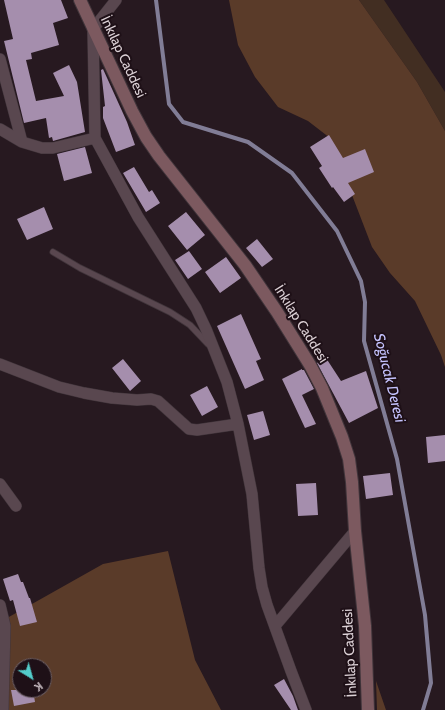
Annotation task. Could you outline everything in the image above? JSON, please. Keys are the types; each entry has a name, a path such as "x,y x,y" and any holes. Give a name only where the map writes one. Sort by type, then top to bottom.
{"street":[{"name":"İnkılap Caddesi","path":"80,0 132,111 146,137 159,156 245,265 277,312 310,365 322,388 342,437 349,459 352,482 355,531 365,626 368,710"},
{"path":"116,0 93,29 95,138 138,217 196,308 227,382 238,424 252,494 259,568 267,605 306,710"},
{"path":"0,59 22,142"},
{"path":"0,129 22,142 42,148 53,148 95,138"},
{"path":"0,364 59,386 84,393 112,398 151,399 158,401 189,429 197,430 238,424"},
{"path":"0,484 16,506"},
{"path":"275,626 355,531"},
{"path":"0,605 4,626 3,710"}],"lane":[{"path":"53,252 80,268 180,318 200,334 215,351"}],"shaded area":[{"path":"229,0 359,0 417,82 445,131 445,367 441,355 415,301 390,273 372,247 330,138 308,121 278,107 255,77 238,45"},
{"path":"359,0 384,0 445,92 445,131 417,82"},
{"path":"168,551 195,660 221,710 0,710 0,622 103,564"},
{"path":"376,681 386,710 377,710"}],"building":[{"path":"4,0 61,0 68,18 53,23 59,45 31,53 32,59 26,60 36,101 64,96 53,73 69,65 77,82 85,132 53,141 52,137 49,138 46,118 24,123 4,41 13,39"},
{"path":"103,69 127,122 135,145 116,152 103,118 103,107 105,106 101,70"},
{"path":"329,135 343,158 365,149 374,172 348,183 355,194 344,202 333,187 332,188 319,168 322,166 310,147"},
{"path":"85,147 92,173 64,181 57,154"},
{"path":"134,167 149,192 152,190 160,203 146,212 123,173"},
{"path":"44,207 53,229 27,240 17,219"},
{"path":"186,212 205,235 187,250 168,226"},
{"path":"257,239 273,259 262,267 246,248"},
{"path":"189,251 202,269 188,279 175,260"},
{"path":"226,257 241,278 220,293 205,272"},
{"path":"241,314 261,359 256,361 264,380 245,389 217,326"},
{"path":"326,358 341,381 366,371 378,408 349,423 317,363"},
{"path":"123,359 141,381 130,391 112,368"},
{"path":"302,369 304,370 314,389 302,395 316,424 305,428 282,379"},
{"path":"207,386 218,407 202,416 190,395"},
{"path":"263,411 270,435 254,440 247,415"},
{"path":"445,435 445,461 428,463 426,437"},
{"path":"390,473 393,495 366,499 363,476"},
{"path":"316,483 318,515 298,516 296,484"},
{"path":"18,574 30,598 37,622 20,626 13,600 10,601 3,579"},
{"path":"284,679 293,696 298,710 291,710 274,685"},
{"path":"12,698 34,698 35,702 14,706"}],"waterway":[{"name":"Soğucak Deresi","path":"156,0 169,104 183,122 248,142 292,173 337,231 361,281 365,302 364,341 397,459 425,615 431,683 423,710"}]}
